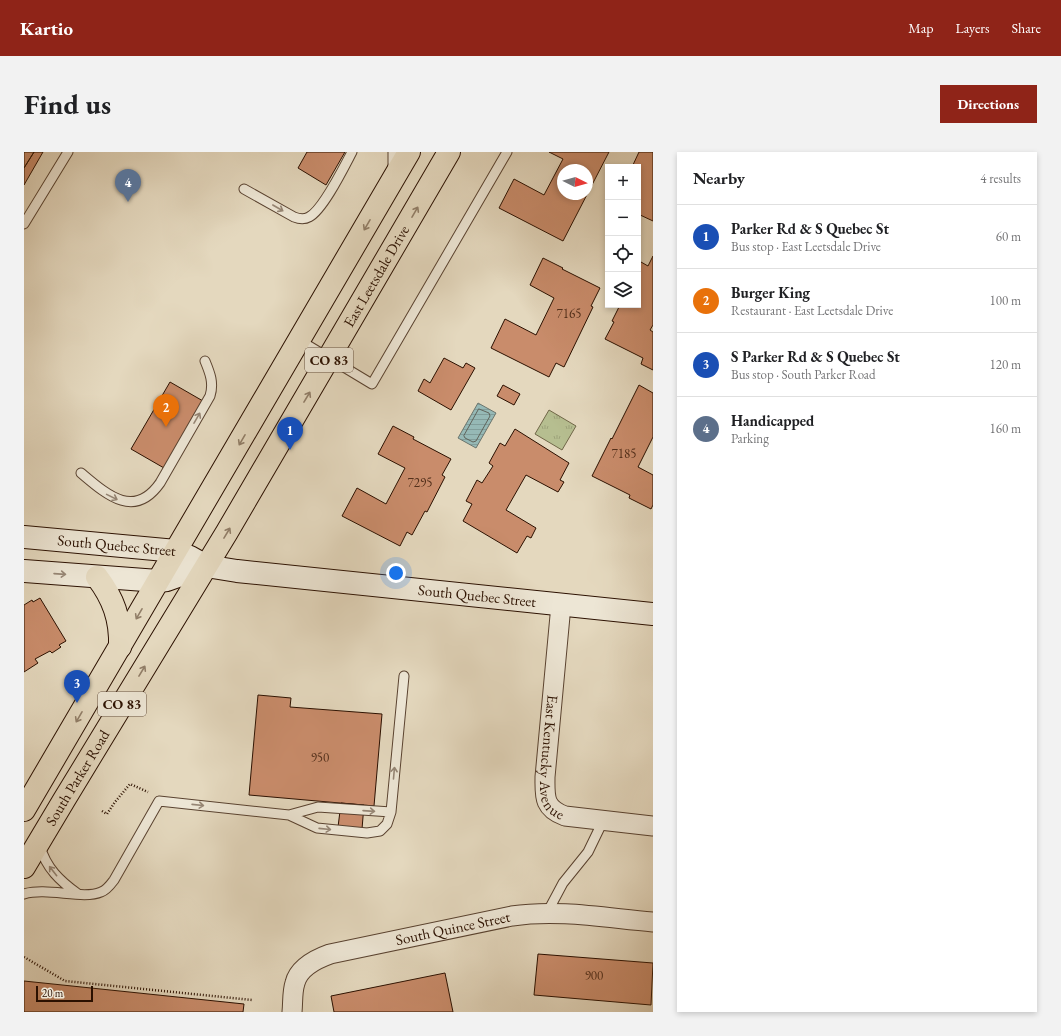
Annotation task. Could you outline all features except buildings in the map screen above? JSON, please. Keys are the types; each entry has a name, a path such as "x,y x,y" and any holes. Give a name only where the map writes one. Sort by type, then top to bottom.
{"main road":[{"name":"CO 83","path":"176,551 409,152"},
{"name":"East Leetsdale Drive","path":"206,566 330,358 449,152"},
{"name":"South Quebec Street","path":"24,537 176,551 206,566 245,572 653,614"},
{"name":"South Parker Road","path":"24,810 176,551"},
{"name":"South Quebec Street","path":"24,571 158,581 174,578 206,566"},
{"name":"South Parker Road","path":"24,867 206,566"},
{"path":"97,576 106,589 116,611 120,628 120,647"}],"street":[{"name":"East Kentucky Avenue","path":"561,605 545,777 546,798 549,806 556,812 577,818 653,826"},
{"name":"South Quince Street","path":"292,1012 295,983 306,967 320,958 330,954 512,916 548,913 653,922"}],"lane":[{"path":"24,224 68,152"},
{"path":"244,189 294,217 300,219 307,218 323,203 352,152"},
{"path":"386,191 392,173 393,152"},
{"path":"299,340 372,384 507,152"},
{"path":"81,473 107,494 117,500 139,500 153,492 210,396 212,380 205,361"},
{"path":"24,894 43,892 93,894 101,892 109,887 159,801 289,815 317,828 367,833 380,831 387,824 391,812 404,676"},
{"path":"289,815 318,807 391,812"},
{"path":"548,913 564,883 588,852 603,821"},
{"path":"39,841 42,853 48,864 62,882 78,894"}],"path":[{"path":"102,811 107,814 130,784 151,793"},
{"path":"24,957 65,981 252,1000"}],"green space":[{"path":"549,410 576,426 562,450 535,434"}],"water":[{"path":"478,403 496,413 476,448 458,438"}],"place":[{"name":"Handicapped","path":"128,202"},
{"name":"Burger King","path":"166,427"},
{"name":"Parker Rd & S Quebec St","path":"290,450"},
{"name":"S Parker Rd & S Quebec St","path":"77,703"}]}
